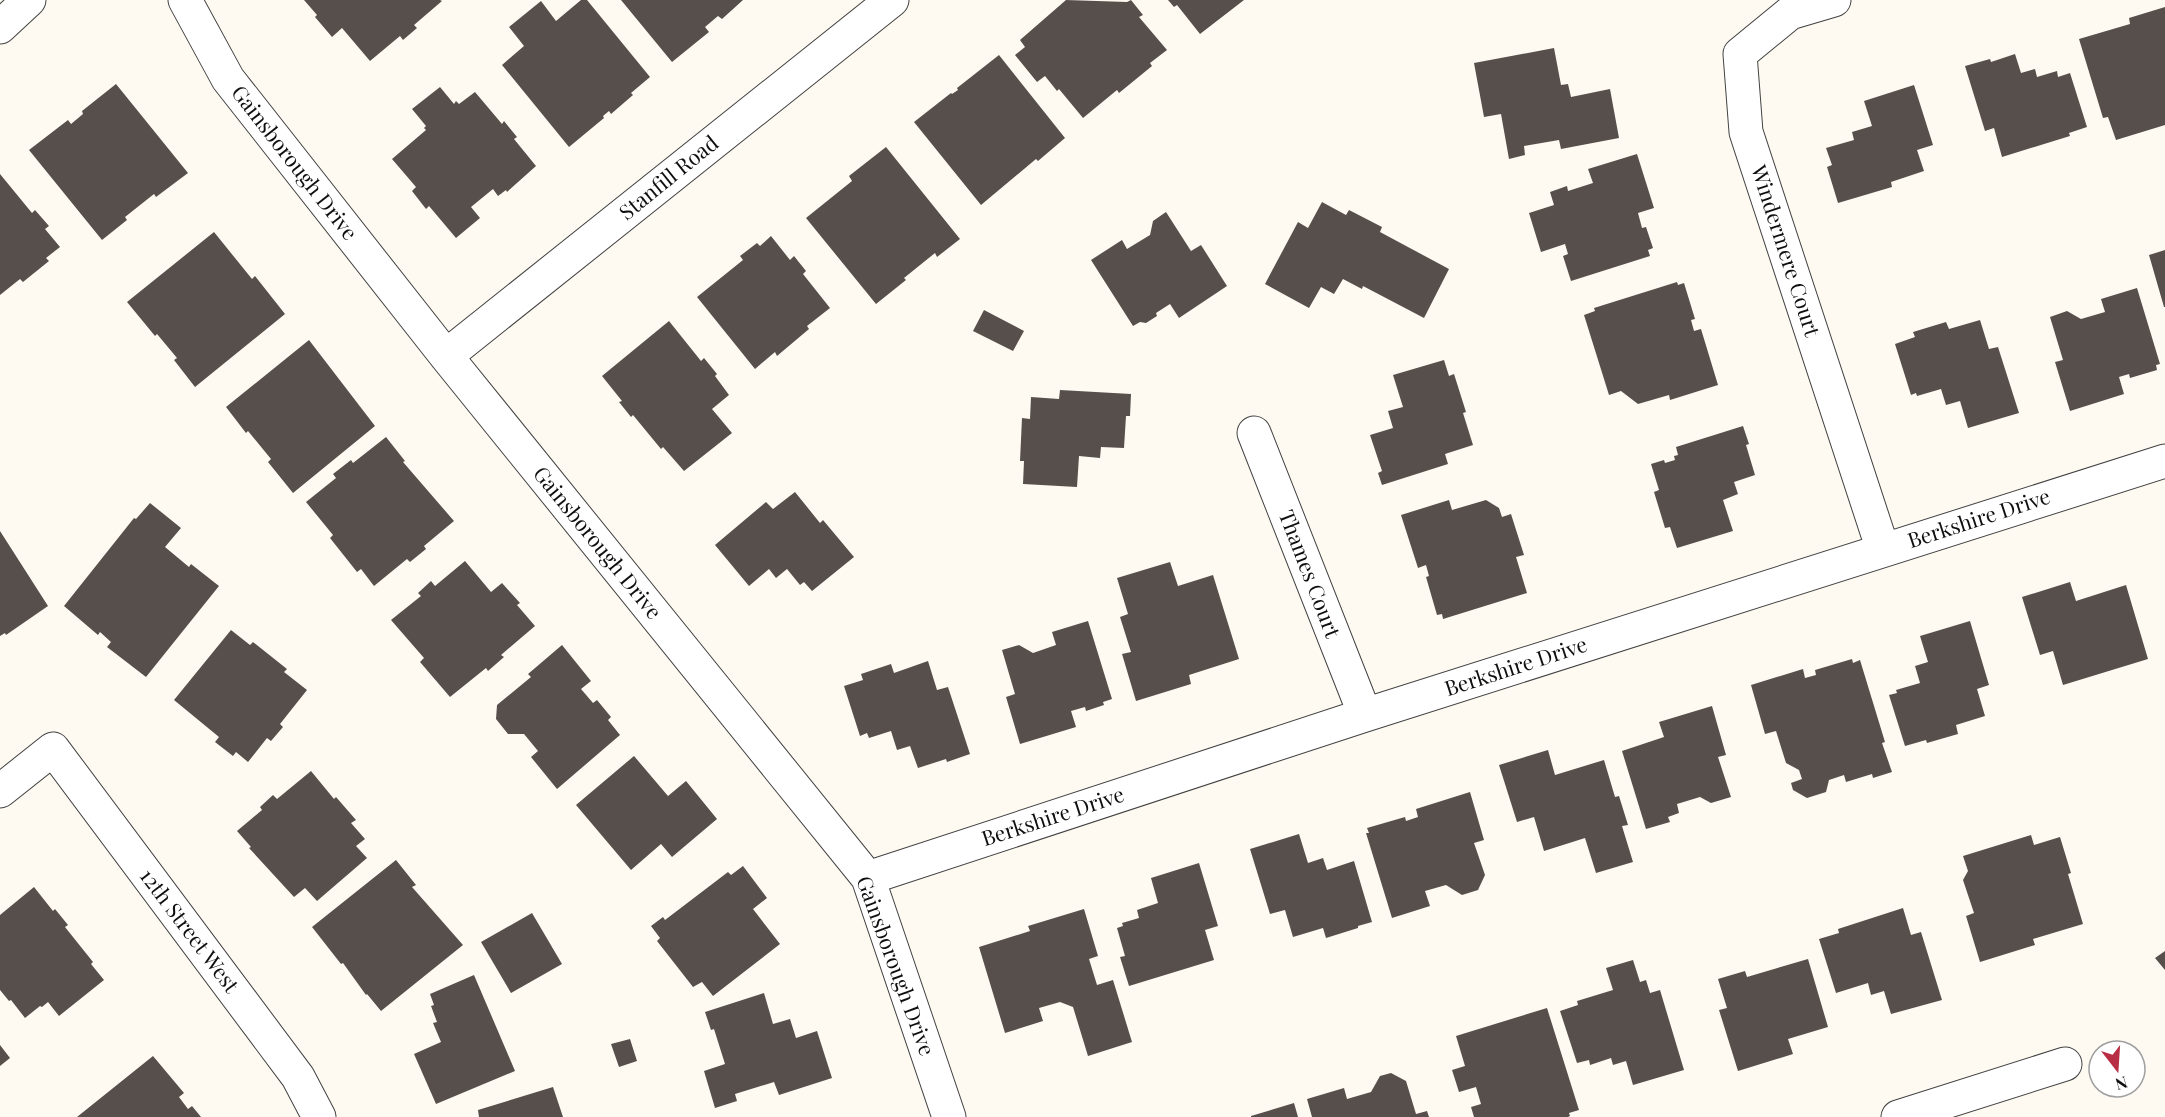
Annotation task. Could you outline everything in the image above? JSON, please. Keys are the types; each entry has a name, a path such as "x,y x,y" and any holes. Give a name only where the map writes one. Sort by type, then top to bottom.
{"street":[{"path":"0,27 29,0"},
{"name":"Gainsborough Drive","path":"185,0 228,79 446,356 868,878 950,1117"},
{"name":"Windermere Court","path":"1834,0 1790,13 1740,54 1746,132 1883,550"},
{"name":"Stanfill Road","path":"446,356 875,5"},
{"name":"Thames Court","path":"1254,434 1365,715"},
{"name":"Berkshire Drive","path":"868,878 1365,715 2165,461"},
{"name":"12th Street West","path":"0,791 53,749 298,1077 319,1117"},
{"path":"1898,1117 2065,1064"}],"building":[{"path":"304,0 442,1 414,25 417,28 403,40 400,36 370,61 342,28 332,37"},
{"path":"581,0 587,0 650,77 631,93 633,95 611,114 609,111 603,116 604,118 569,147 502,65 524,46 509,27 541,1 556,21"},
{"path":"621,0 743,0 722,19 718,16 705,27 709,32 672,62"},
{"path":"1066,0 1127,2 1131,0 1143,15 1139,17 1167,50 1150,63 1152,66 1119,93 1117,90 1083,118 1045,76 1037,82 1015,55 1025,47 1020,40"},
{"path":"1168,0 1244,0 1200,34 1177,5 1174,7"},
{"path":"2165,7 2165,125 2116,140 2108,117 2103,118 2079,39 2130,24 2129,18"},
{"path":"1554,48 1561,85 1568,84 1571,97 1610,89 1619,138 1561,149 1559,140 1524,146 1525,155 1509,159 1501,114 1484,117 1474,63"},
{"path":"2015,54 2021,73 2035,69 2037,77 2057,71 2058,77 2070,73 2087,127 2069,133 2070,136 2002,157 1994,128 1985,131 1965,66 1990,59 1991,62"},
{"path":"999,55 1065,138 981,205 914,122 958,90 957,88"},
{"path":"116,84 188,173 156,197 154,194 125,217 127,220 102,240 29,150 68,120 71,124 83,114 82,111"},
{"path":"1914,85 1933,145 1917,150 1924,171 1891,182 1892,187 1838,203 1827,167 1832,165 1826,148 1854,140 1852,132 1872,126 1864,101"},
{"path":"440,87 454,104 456,101 459,104 475,92 502,124 504,121 517,137 514,139 536,166 507,192 506,190 498,196 493,189 471,207 480,218 456,238 429,206 426,209 412,191 416,187 392,159 426,130 424,128 426,126 412,109"},
{"path":"886,147 960,239 937,257 935,253 876,304 806,218 852,181 849,176"},
{"path":"1637,154 1654,208 1638,213 1642,228 1646,227 1653,248 1648,250 1650,256 1571,281 1563,256 1568,254 1565,244 1541,252 1529,213 1554,205 1550,192 1567,186 1568,191 1593,183 1588,169"},
{"path":"0,174 32,213 35,210 49,226 45,229 60,247 46,258 49,261 23,282 20,279 0,295"},
{"path":"1322,202 1346,215 1349,210 1382,227 1380,232 1449,269 1424,318 1363,286 1362,289 1343,279 1334,294 1321,287 1309,308 1265,284 1298,222 1308,228"},
{"path":"1166,212 1191,251 1201,245 1227,286 1179,318 1170,304 1146,323 1140,322 1133,326 1091,260 1122,240 1127,249 1150,235 1153,221"},
{"path":"214,232 252,279 255,276 285,314 195,387 174,360 177,358 127,302"},
{"path":"771,236 790,260 794,256 806,271 803,274 830,308 807,326 809,329 777,356 775,352 755,369 697,297 743,260 740,256 757,243 760,246"},
{"path":"2165,250 2165,307 2164,307 2149,255"},
{"path":"1677,282 1678,285 1684,283 1695,319 1691,320 1694,331 1701,329 1718,385 1670,400 1669,395 1638,404 1621,391 1609,395 1584,315 1595,311 1594,308"},
{"path":"2137,288 2160,364 2156,365 2157,370 2130,378 2129,374 2119,377 2124,394 2070,411 2055,362 2063,360 2050,317 2067,311 2081,319 2105,312 2101,299"},
{"path":"984,310 1024,331 1013,351 973,331"},
{"path":"1980,320 1989,349 1998,347 2019,413 1968,428 1960,401 1946,405 1941,389 1917,396 1916,393 1911,395 1895,344 1915,337 1913,332 1946,322 1949,329"},
{"path":"669,321 701,361 704,358 717,374 715,376 729,395 712,409 732,433 684,471 663,447 661,449 633,415 631,417 619,402 622,401 602,376"},
{"path":"309,340 375,426 293,493 268,462 271,459 248,431 246,433 226,407"},
{"path":"1444,360 1449,376 1454,374 1473,445 1445,454 1448,464 1382,485 1378,473 1382,471 1370,435 1393,428 1388,411 1403,407 1393,375"},
{"path":"1060,390 1131,394 1130,416 1126,416 1124,448 1101,447 1100,458 1079,456 1077,487 1023,484 1024,461 1020,461 1022,418 1030,419 1031,397 1059,399"},
{"path":"1743,426 1755,475 1734,482 1738,494 1723,500 1733,531 1677,548 1670,527 1665,528 1654,492 1659,490 1651,464 1664,460 1665,463 1675,460 1674,456 1678,455 1676,447"},
{"path":"386,437 405,461 403,462 454,521 424,546 426,549 410,562 407,559 374,586 361,569 357,572 330,538 333,535 306,502 336,478 333,474 351,460 353,463"},
{"path":"795,492 820,523 823,520 854,557 812,591 804,582 800,585 787,569 776,578 769,569 749,586 715,545 766,502 773,509"},
{"path":"1449,500 1452,510 1486,500 1499,508 1502,517 1511,514 1524,555 1516,557 1527,593 1443,619 1442,614 1437,615 1426,577 1429,576 1426,565 1418,568 1401,515"},
{"path":"150,503 181,528 165,547 189,567 191,564 219,586 146,677 107,647 111,642 100,632 98,635 64,606 134,518 136,519"},
{"path":"0,531 48,606 6,635 5,633 0,636"},
{"path":"465,561 491,592 502,583 520,603 517,605 535,626 501,655 504,657 488,671 486,668 450,697 420,662 424,658 391,620 421,596 418,593 431,581 435,586"},
{"path":"1170,562 1178,586 1213,575 1239,659 1189,675 1191,684 1136,701 1122,654 1131,652 1120,617 1128,614 1117,578"},
{"path":"2070,582 2076,601 2126,585 2148,659 2063,685 2053,651 2040,655 2022,597"},
{"path":"1088,621 1112,699 1103,702 1104,705 1086,711 1085,707 1071,711 1076,727 1020,744 1006,697 1015,694 1002,650 1019,645 1033,653 1056,645 1052,632"},
{"path":"1970,621 1989,685 1977,689 1985,716 1956,725 1958,734 1927,743 1926,740 1905,746 1889,695 1897,693 1896,690 1920,683 1915,666 1928,662 1920,636"},
{"path":"231,630 250,645 253,642 287,669 284,672 307,690 280,724 283,727 271,741 267,738 248,762 236,752 233,756 215,742 219,737 174,700"},
{"path":"562,645 591,681 581,689 593,703 597,700 611,717 608,720 620,735 557,789 531,757 538,751 524,734 508,734 496,719 497,705 531,677 528,674"},
{"path":"1852,659 1853,663 1860,660 1892,772 1873,778 1872,774 1846,782 1844,775 1829,780 1826,792 1807,798 1793,790 1791,783 1802,779 1799,770 1786,763 1776,731 1765,734 1751,685 1803,669 1805,678 1816,675 1815,670"},
{"path":"928,661 937,690 948,687 970,754 918,768 910,746 897,750 891,731 869,738 867,733 860,736 844,686 863,680 861,674 891,664 894,673"},
{"path":"1712,706 1726,755 1718,757 1731,797 1711,803 1700,797 1677,804 1679,813 1668,817 1670,822 1646,829 1622,751 1664,737 1659,722"},
{"path":"1548,750 1555,775 1604,760 1615,797 1619,796 1628,825 1622,826 1633,862 1596,873 1585,838 1544,851 1534,817 1517,822 1499,765"},
{"path":"634,756 668,796 686,781 717,819 672,857 661,844 631,870 576,805"},
{"path":"311,771 334,799 336,797 356,820 351,823 365,839 356,846 367,858 317,901 305,888 294,897 249,848 251,847 237,831 262,810 260,807 273,795 277,799"},
{"path":"1470,792 1484,840 1474,843 1485,875 1478,890 1462,895 1446,885 1425,891 1430,906 1392,918 1366,833 1369,833 1367,828 1405,817 1406,821 1418,817 1416,809"},
{"path":"1299,834 1308,863 1323,858 1327,870 1354,861 1372,922 1326,938 1323,928 1293,937 1285,910 1270,914 1250,849"},
{"path":"2031,835 2034,845 2060,837 2083,924 2033,939 2035,945 1980,962 1966,916 1974,913 1963,880 1968,871 1963,856"},
{"path":"396,860 416,885 412,887 463,945 381,1011 312,927"},
{"path":"1199,863 1218,926 1205,930 1214,960 1129,986 1120,957 1125,956 1117,928 1123,926 1122,923 1139,918 1137,910 1158,903 1151,878"},
{"path":"743,866 767,898 753,909 780,944 713,996 702,982 693,987 657,941 660,938 651,926 663,917 665,920 728,872 731,875"},
{"path":"34,887 53,911 55,909 68,925 65,927 93,962 91,964 104,980 59,1016 48,1002 25,1018 0,990 0,915"},
{"path":"1903,908 1911,935 1921,932 1942,1000 1891,1014 1884,991 1871,995 1868,983 1836,993 1819,939 1839,933 1838,929"},
{"path":"1084,909 1098,956 1089,959 1097,985 1113,980 1132,1042 1088,1056 1073,1007 1060,1002 1039,1008 1043,1021 1005,1033 979,947 1030,931 1028,926"},
{"path":"532,913 562,964 511,993 481,942"},
{"path":"2165,951 2165,970 2155,958"},
{"path":"1808,959 1828,1027 1788,1039 1793,1054 1738,1071 1719,1010 1727,1008 1718,979 1745,971 1747,977"},
{"path":"1633,960 1640,982 1646,980 1650,993 1660,990 1684,1070 1633,1085 1626,1061 1613,1065 1611,1058 1590,1065 1589,1060 1577,1063 1560,1011 1578,1005 1577,1001 1613,990 1606,968"},
{"path":"474,975 515,1071 436,1104 414,1054 441,1042 433,1023 437,1022 431,1006 434,1005 430,994"},
{"path":"764,993 773,1024 790,1019 796,1038 817,1031 832,1078 779,1095 774,1082 735,1094 737,1101 715,1108 704,1071 725,1064 714,1029 711,1030 705,1012"},
{"path":"1547,1008 1579,1110 1569,1113 1568,1117 1474,1117 1471,1107 1481,1104 1476,1087 1459,1092 1452,1070 1465,1066 1456,1036"},
{"path":"630,1039 637,1061 619,1067 611,1044"},
{"path":"0,1045 10,1058 0,1066"},
{"path":"153,1056 184,1093 179,1097 188,1109 192,1106 201,1117 77,1117"},
{"path":"1391,1073 1406,1081 1416,1114 1427,1111 1429,1117 1312,1117 1307,1099 1344,1088 1347,1099 1371,1092 1380,1076"},
{"path":"553,1087 563,1117 479,1117 478,1110"},
{"path":"1294,1103 1298,1117 1251,1117 1251,1116"}]}
